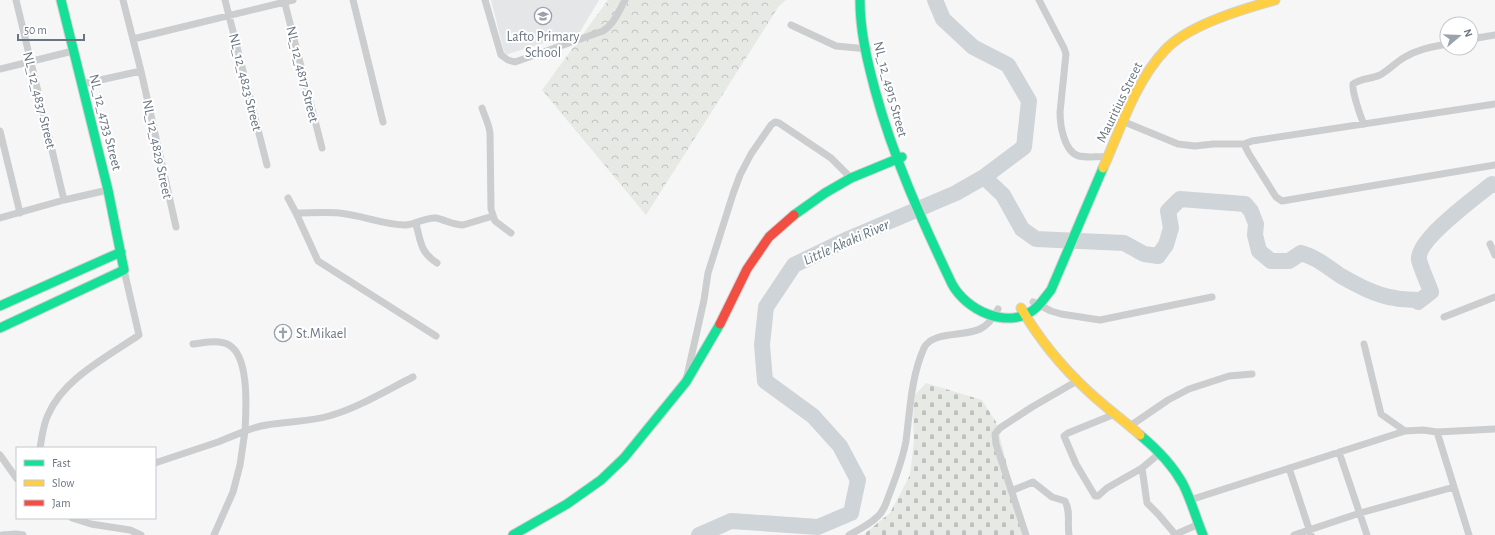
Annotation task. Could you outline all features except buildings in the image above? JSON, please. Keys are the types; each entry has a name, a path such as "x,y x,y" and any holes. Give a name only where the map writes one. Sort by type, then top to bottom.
{"main road":[{"name":"NL_12_4733 Street","path":"61,0 108,190 124,270"},
{"name":"NL_12_4915 Street","path":"860,0 860,25 886,114 909,182 929,228 964,291 996,312"},
{"name":"NL_12_4915 Street","path":"866,0 868,50"},
{"name":"Mauritius Street","path":"1036,303 1062,258 1139,77 1162,43 1190,24 1256,0"},
{"name":"Mauritius Street","path":"1121,121 1143,80 1160,56 1172,44 1192,30 1217,19 1275,0"},
{"path":"513,535 567,504 601,480 624,458 686,382 714,336 747,269 769,237 792,217 825,193 851,178 900,158"},
{"path":"0,306 121,252"},
{"path":"0,328 124,270"},
{"path":"996,312 1012,310 1023,311 1036,303"},
{"path":"1023,311 1077,381 1160,453 1178,476 1190,500 1203,535"}],"street":[{"name":"NL_12_4837 Street","path":"16,0 64,200"},
{"name":"NL_12_4829 Street","path":"123,0 141,71 176,227"},
{"name":"NL_12_4823 Street","path":"225,0 266,165"},
{"path":"133,39 293,0"},
{"path":"353,0 383,122"},
{"path":"485,0 501,55 514,62 603,31 609,27 625,0"},
{"path":"1039,0 1066,54 1060,112 1060,121 1064,138 1071,151 1079,156 1106,156"},
{"name":"NL_12_4817 Street","path":"285,1 322,148"},
{"path":"791,25 836,46 868,50"},
{"path":"1479,38 1495,35"},
{"path":"1364,124 1352,89 1353,84 1360,80 1378,76 1405,57 1419,50 1439,46"},
{"path":"0,69 73,50"},
{"path":"82,84 141,71"},
{"path":"1121,121 1186,146 1244,144 1248,142 1425,116 1495,104"},
{"path":"482,108 489,125 490,133 491,209 495,221 511,233"},
{"path":"686,382 704,300 708,273 733,194 740,175 751,154 771,125 774,122 779,123 830,158 851,178"},
{"path":"0,131 20,213"},
{"path":"1244,144 1276,197 1282,201 1495,165"},
{"path":"0,218 64,200 108,190"},
{"path":"288,198 318,261 436,336"},
{"path":"296,213 340,213 392,224 416,224 430,218 435,218 458,225 463,225 493,216"},
{"path":"416,224 425,253 437,264"},
{"path":"1490,244 1495,255"},
{"path":"40,447 47,416 62,392 73,380 139,336 124,270"},
{"path":"1036,303 1061,314 1100,320 1212,297"},
{"path":"1444,316 1495,297"},
{"path":"848,535 877,518 885,506 906,442 910,401 916,370 924,347 928,342 938,337 981,329 996,312"},
{"path":"192,344 221,343 230,345 236,352 241,362 247,397 245,431 240,465 233,492 214,535"},
{"path":"1364,344 1381,414 1405,431"},
{"path":"1130,426 1168,400 1189,389 1229,376 1252,374"},
{"path":"156,463 218,442 256,426 328,416 347,409 413,378"},
{"path":"1026,535 996,444 995,434 1000,428 1032,407 1077,381"},
{"path":"1115,414 1066,434 1065,438 1076,464 1086,479 1091,491 1096,496 1142,468 1160,453"},
{"path":"1190,500 1405,431 1423,430 1437,432 1495,429"},
{"path":"1437,432 1469,535"},
{"path":"1339,452 1367,535"},
{"path":"0,455 16,478"},
{"path":"1142,468 1146,503 1158,514 1175,535 1198,524"},
{"path":"1289,468 1311,532"},
{"path":"1012,491 1033,482 1052,497 1065,501 1069,510 1067,522 1069,535"},
{"path":"1294,535 1311,532 1360,514 1454,487"},
{"path":"75,519 91,524 130,530 141,535"},
{"path":"527,535 532,524"},
{"path":"2,535 23,535"}],"shaded area":[{"name":"Lafto Primary School","path":"491,0 599,0 580,32 505,55"}],"green space":[{"path":"608,0 786,0 779,6 646,215 542,90"},
{"path":"926,383 982,400 996,422 1025,535 863,535 890,513 910,475 914,440 913,417 915,395"}],"waterway":[{"name":"Little Akaki River","path":"699,535 731,521 818,527 851,513 858,480 840,446 813,416 765,381 762,345 766,307 794,265 848,239 956,193 984,177 1024,147 1029,101 1008,65 973,47 943,19 935,0"},
{"path":"984,177 1003,195 1022,229 1036,239 1124,243 1144,254 1158,256 1166,245 1171,228 1168,211 1180,199 1245,204 1251,211 1256,224 1255,235 1259,251 1271,261 1289,261 1301,253 1317,260 1341,276 1367,290 1388,297 1417,300 1418,302 1431,292 1419,260 1421,252 1427,242 1448,219 1461,208 1492,184 1495,185"}],"traffic: fast":[{"path":"0,328 124,270 108,190 61,0"},
{"path":"860,0 864,45 869,68 882,115 899,164 919,213 952,284 958,293 977,309 988,314 1010,318 1022,316 1032,311 1040,304 1051,290 1103,168"},
{"path":"794,215 825,193 851,178 902,157"},
{"path":"0,306 121,252"},
{"path":"513,535 567,504 601,480 624,458 686,382 720,324"},
{"path":"1140,435 1164,457 1179,477 1189,496 1203,535"}],"traffic: slow":[{"path":"1103,168 1137,91 1145,76 1165,50 1175,41 1201,26 1232,13 1275,0"},
{"path":"1021,308 1043,342 1078,382 1140,435"}],"traffic: jam":[{"path":"720,324 747,269 769,237 794,215"}],"place":[{"name":"Lafto Primary School","path":"543,16"},
{"name":"St.Mikael","path":"283,333"}]}
